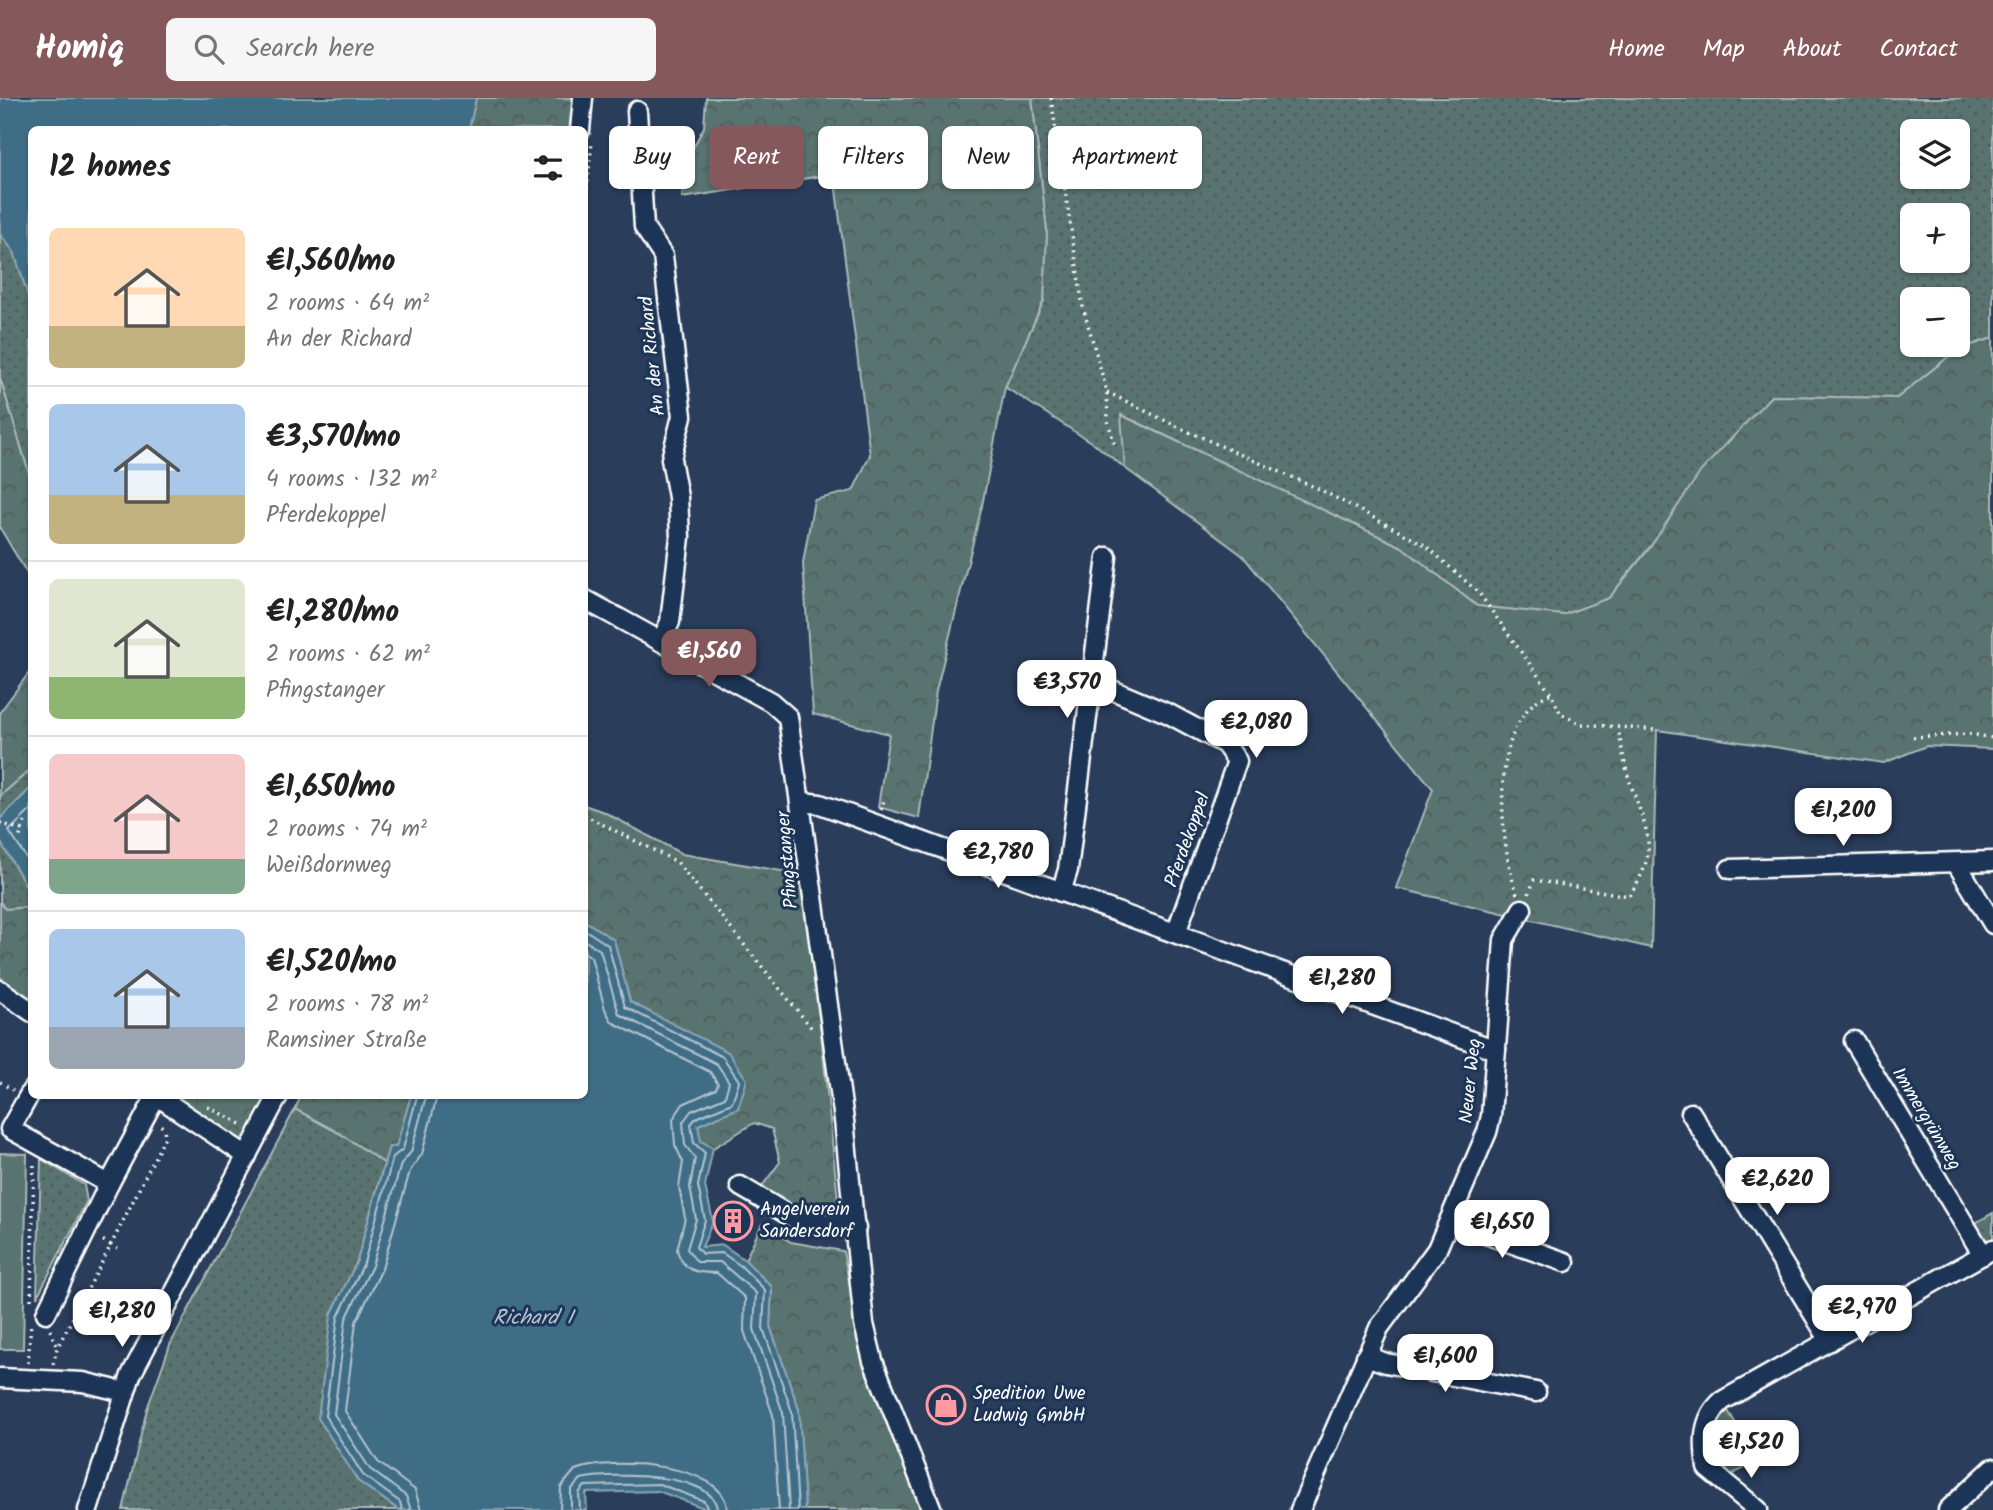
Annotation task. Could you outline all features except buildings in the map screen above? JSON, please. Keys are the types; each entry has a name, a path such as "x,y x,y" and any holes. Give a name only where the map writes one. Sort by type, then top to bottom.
{"street":[{"path":"583,98 585,126"},
{"name":"An der Richard","path":"637,111 644,227 663,256 682,416 671,459 678,497 680,537 670,622 661,641"},
{"path":"1061,892 1068,870 1107,557"},
{"path":"588,601 783,710 791,726 802,802"},
{"name":"Pferdekoppel","path":"1091,681 1169,714 1225,744 1237,761 1176,933"},
{"name":"Pfingstanger","path":"932,1510 868,1343 802,802 820,804 1496,1050"},
{"path":"1730,869 1993,862"},
{"path":"1957,864 1993,924"},
{"name":"Neuer Weg","path":"1306,1508 1366,1356 1387,1313 1437,1249 1451,1222 1490,1124 1504,940 1522,909"},
{"path":"0,990 28,1009"},
{"name":"Immergrünweg","path":"1854,1041 1988,1252"},
{"path":"28,1097 10,1129 109,1184"},
{"path":"46,1313 85,1231 154,1099"},
{"path":"161,1099 247,1156"},
{"path":"89,1510 124,1392 140,1356 276,1099"},
{"path":"1690,1113 1830,1341"},
{"path":"740,1186 797,1220 856,1228"},
{"path":"1451,1222 1566,1262"},
{"path":"1758,1510 1707,1468 1706,1427 1710,1413 1722,1401 1988,1252"},
{"path":"1366,1356 1386,1363 1536,1392"},
{"path":"0,1378 83,1382 124,1392"},
{"path":"1948,1510 1993,1468"}],"path":[{"path":"1051,98 1083,307 1107,391 1114,444"},
{"path":"1107,391 1131,405 1354,506 1425,545 1479,593 1551,694 1561,714 1581,724 1657,730"},
{"path":"1522,909 1508,869 1502,771 1519,720 1537,699 1551,694"},
{"path":"1522,909 1534,880 1629,896 1644,873 1650,844 1631,785 1618,728"},
{"path":"1913,737 1971,734 1993,738"},
{"path":"588,817 677,862 835,1057"},
{"path":"19,839 25,822"},
{"path":"0,823 22,830"},
{"path":"198,1101 259,1133"},
{"path":"50,1379 57,1348 165,1138 164,1128 145,1113"},
{"path":"27,1379 34,1144"},
{"path":"85,1231 118,1249"}],"green space":[{"path":"476,98 575,98 572,126 470,126"},
{"path":"706,98 1032,98 1047,231 1044,300 1005,387 982,506 936,691 919,818 878,807 889,734 813,714 803,563 814,500 853,491 870,455 836,189 928,189 928,126 818,126 818,177 804,179 804,126 709,126 709,189 739,189 682,198 683,189 695,189 695,144 704,127"},
{"path":"1032,98 1993,98 1993,338 1970,346 1970,287 1900,287 1900,357 1948,357 1897,398 1771,396 1609,598 1563,615 1477,606 1402,547 1122,415 1125,468 1097,446 1005,387 1044,300 1047,231"},
{"path":"0,234 14,252 28,296 28,470 0,378"},
{"path":"1993,338 1993,749 1926,746 1884,763 1657,730 1651,948 1396,888 1433,789 1243,556 1125,468 1121,415 1402,547 1477,606 1563,615 1609,598 1649,549 1701,471 1771,396 1897,398 1948,357 1970,357 1970,346"},
{"path":"0,378 28,470 28,575 0,528"},
{"path":"28,674 28,772 0,796 0,712"},
{"path":"28,772 28,791 0,819 0,796"},
{"path":"588,806 604,812 682,854 805,875 839,1210 803,1210 760,1189 780,1162 772,1129 754,1123 713,1148 700,1141 698,1125 738,1108 664,1020 630,1002 614,940 588,923"},
{"path":"0,841 28,889 28,907 5,909 0,902"},
{"path":"0,902 5,909 28,907 28,997 0,977"},
{"path":"174,1099 268,1099 243,1146"},
{"path":"300,1099 410,1099 396,1148 389,1147 384,1163 341,1134 295,1109"},
{"path":"295,1109 341,1134 384,1163 357,1261 331,1315 358,1481 399,1510 123,1510 147,1409 170,1345"},
{"path":"0,1153 27,1154 23,1349 0,1349"},
{"path":"41,1159 84,1185 87,1201 37,1297"},
{"path":"1993,1213 1993,1249 1967,1228"},
{"path":"762,1224 791,1242 843,1251 862,1345 924,1510 805,1510 799,1410 770,1326 772,1287 745,1260"},
{"path":"1722,1401 1759,1461 1721,1480 1705,1446"}],"water":[{"path":"0,98 476,98 470,126 28,126 28,296 14,252 0,234"},
{"path":"28,791 28,889 0,841 0,819"},
{"name":"Richard I","path":"588,923 614,940 630,1002 728,1052 747,1080 738,1108 698,1125 701,1141 713,1148 705,1186 713,1221 702,1247 723,1245 745,1260 772,1287 770,1326 799,1410 805,1510 709,1510 658,1491 586,1493 587,1510 399,1510 358,1481 318,1418 331,1315 357,1261 389,1147 396,1147 410,1099 588,1099"}],"place":[{"name":"Angelverein Sandersdorf","path":"733,1221"},
{"name":"Spedition Uwe Ludwig GmbH","path":"946,1405"}]}
